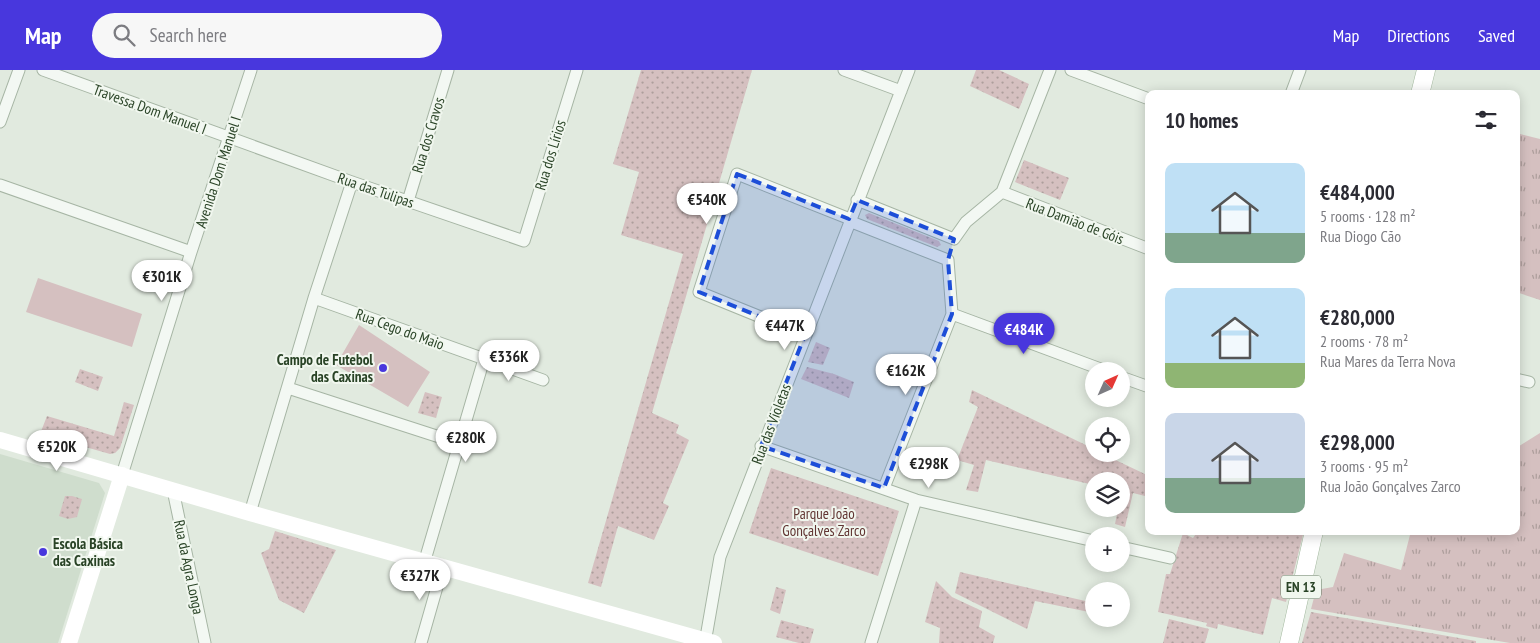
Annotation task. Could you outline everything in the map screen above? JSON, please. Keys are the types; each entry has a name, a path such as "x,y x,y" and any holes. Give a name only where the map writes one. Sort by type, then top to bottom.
{"main road":[{"path":"1421,90 1426,70"},
{"path":"0,440 250,513 425,560 708,642"},
{"path":"69,643 122,475"},
{"name":"EN 13","path":"1289,643 1313,535"}],"street":[{"path":"0,122 19,70"},
{"name":"Travessa Dom Manuel I","path":"43,70 229,138"},
{"name":"Avenida Dom Manuel I","path":"122,475 191,252 251,70"},
{"name":"Rua dos Cravos","path":"408,201 448,70"},
{"name":"Rua dos Lírios","path":"524,241 577,70"},
{"path":"844,70 901,91"},
{"name":"Rua das Violetas","path":"708,642 720,556 849,220 909,70"},
{"path":"884,488 952,314 948,260 954,239 966,222 1002,192 1050,70"},
{"path":"1071,70 1145,98"},
{"path":"1292,90 1300,70"},
{"name":"Rua das Tulipas","path":"229,138 524,241"},
{"path":"805,335 699,292 737,174 948,260"},
{"path":"250,513 314,298 352,182"},
{"path":"0,185 191,252"},
{"name":"Rua Damião de Góis","path":"1002,192 1145,247"},
{"path":"857,200 954,239"},
{"name":"Rua Cego do Maio","path":"314,298 543,380"},
{"path":"952,314 1085,363"},
{"path":"425,560 484,359"},
{"path":"1520,380 1529,382"},
{"path":"1130,381 1145,386"},
{"path":"288,388 458,443"},
{"path":"762,446 916,500 1085,539"},
{"name":"Rua da Agra Longa","path":"173,490 205,643"},
{"path":"871,643 916,500"},
{"path":"1130,549 1170,558"},
{"path":"421,643 443,566"}],"highlighted area":[{"path":"737,174 849,219 857,200 954,239 948,260 952,314 884,488 761,446 805,335 699,292"}],"shaded area":[{"name":"Escola Básica das Caxinas","path":"0,454 99,483 105,493 58,643 0,643"}],"green space":[{"path":"641,70 752,70 652,413 679,425 676,433 689,440 663,503 669,506 654,540 618,526 601,587 588,583 683,254 621,235 639,172 613,164"},
{"path":"976,70 999,70 1029,84 1019,109 970,86"},
{"path":"1520,134 1540,139 1540,300 1520,293"},
{"path":"1024,160 1069,178 1060,200 1015,182"},
{"path":"869,213 939,241 941,245 937,247 867,219 865,215"},
{"path":"38,278 142,314 132,347 26,312"},
{"name":"Campo de Futebol das Caxinas","path":"359,325 430,372 408,407 336,365"},
{"path":"816,342 830,348 823,365 808,362"},
{"path":"807,367 834,374 854,382 849,398 801,379"},
{"path":"80,369 103,377 98,391 75,382"},
{"path":"972,390 1085,445 1085,462 1120,462 1145,474 1145,496 1133,493 1130,506 1130,472 1085,472 1085,483 986,460 978,492 966,490 974,465 957,460 978,407 969,402"},
{"path":"425,392 442,397 436,418 418,413"},
{"path":"124,402 134,405 120,448 115,453 110,454 40,434 47,416 114,436"},
{"path":"1540,433 1540,643 1510,643 1311,609 1316,590 1333,587 1344,553 1401,570 1410,535 1520,535 1520,446"},
{"name":"Parque João Gonçalves Zarco","path":"771,468 899,511 878,576 749,533"},
{"path":"65,496 82,499 77,517 68,519 59,516"},
{"path":"1116,517 1127,517 1125,527 1115,524"},
{"path":"275,531 336,550 304,613 279,600 261,553 269,549"},
{"path":"1182,535 1193,538 1195,535 1303,535 1286,602 1272,598 1263,635 1218,624 1217,629 1206,626 1207,623 1158,612 1166,574 1170,574"},
{"path":"960,572 1085,601 1085,611 1035,601 1027,629 955,593"},
{"path":"936,581 952,597 982,611 979,627 995,636 993,643 939,643 940,628 925,622"},
{"path":"776,587 786,590 780,614 770,610"},
{"path":"1311,612 1476,641 1476,643 1302,643"},
{"path":"1169,619 1209,629 1205,643 1163,643"},
{"path":"781,620 814,629 810,643 799,643 776,637"}],"place":[{"name":"Campo de Futebol das Caxinas","path":"383,368"},
{"name":"Escola Básica das Caxinas","path":"43,552"}]}
